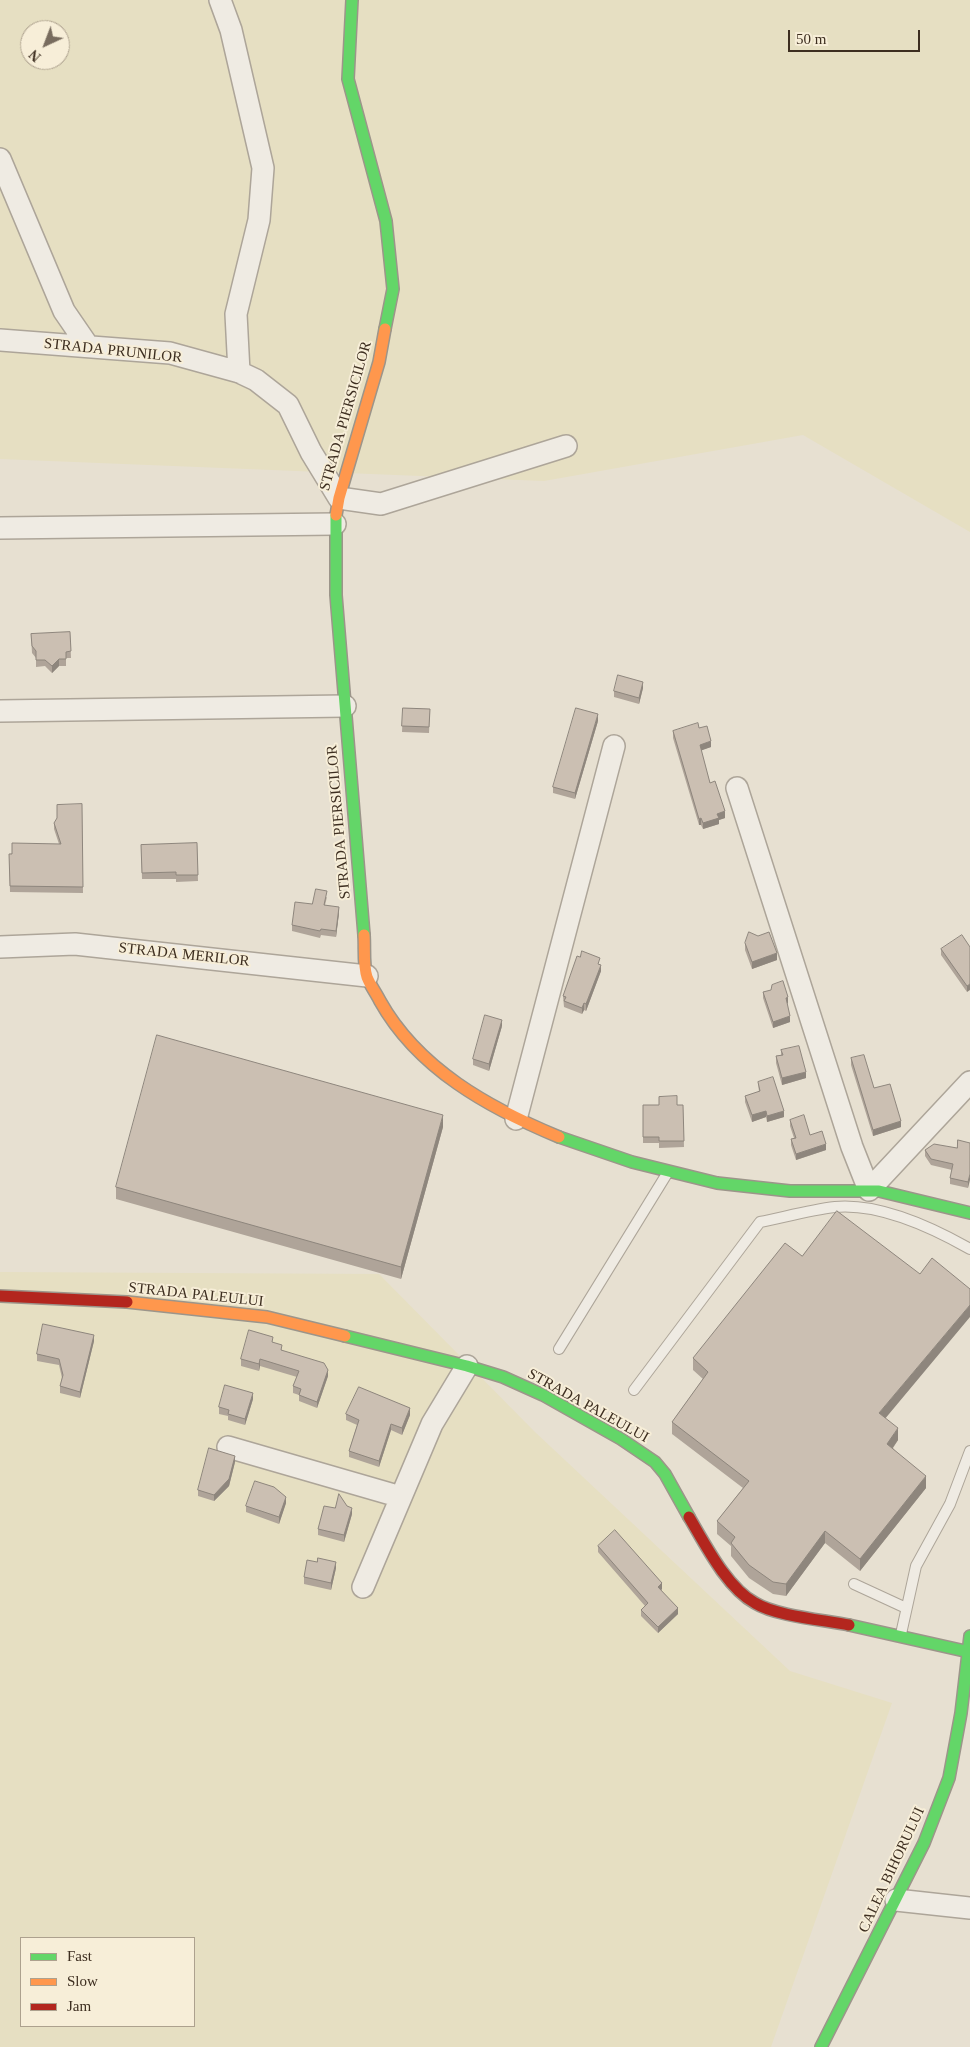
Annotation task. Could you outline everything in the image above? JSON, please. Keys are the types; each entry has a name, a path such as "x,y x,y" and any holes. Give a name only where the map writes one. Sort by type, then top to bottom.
{"street":[{"path":"220,0 231,30 263,168 258,220 236,314 239,372"},
{"name":"STRADA PIERSICILOR","path":"352,0 348,79 386,221 393,289 379,362 339,498 335,524 336,595 367,976 388,1016 414,1048 457,1084 516,1119 619,1158 668,1172 722,1184 798,1191 869,1190 932,1202 970,1213"},
{"path":"0,159 64,311 88,346"},
{"name":"STRADA PRUNILOR","path":"0,340 170,353 239,372 256,380 288,404 311,452 339,498"},
{"path":"339,498 381,504 566,446"},
{"path":"0,528 335,524"},
{"path":"0,711 345,706"},
{"path":"516,1119 614,746"},
{"path":"737,788 852,1147 869,1190 970,1082"},
{"name":"STRADA MERILOR","path":"0,947 75,944 367,976"},
{"name":"STRADA PALEULUI","path":"0,1296 112,1300 267,1317 468,1366 503,1378 543,1395 621,1439 655,1462 665,1474 735,1586 752,1602 769,1609 900,1635 969,1652"},
{"path":"363,1587 432,1424 468,1366"},
{"path":"228,1447 401,1497"},
{"name":"CALEA BIHORULUI","path":"821,2047 924,1843 949,1778 970,1636"},
{"path":"896,1900 970,1908"}],"lane":[{"path":"558,1349 668,1172"},
{"path":"634,1390 760,1222 837,1207 877,1211 933,1229 970,1249"},
{"path":"900,1635 916,1566 950,1504 970,1451"},
{"path":"854,1584 906,1608"}],"shaded area":[{"path":"0,0 970,0 970,532 803,435 544,481 0,459"},
{"path":"0,1272 379,1274 535,1432 790,1671 892,1703 771,2047 0,2047"}],"building":[{"path":"70,632 71,651 66,652 66,659 59,659 52,666 45,660 36,660 36,651 32,646 31,634"},
{"path":"618,675 643,682 639,698 614,691"},
{"path":"403,708 430,709 429,727 402,726"},
{"path":"576,708 598,714 575,793 553,787"},
{"path":"698,723 699,728 707,726 711,741 700,745 710,783 715,781 725,811 717,814 719,818 703,823 701,818 699,819 673,731"},
{"path":"82,804 83,887 10,886 9,854 12,854 12,843 61,844 54,823 57,818 57,805"},
{"path":"197,843 198,875 176,875 176,872 142,873 141,845"},
{"path":"316,889 327,891 324,905 339,907 336,931 321,929 320,931 292,925 295,902 312,904"},
{"path":"749,932 758,936 769,932 777,953 752,962 745,943"},
{"path":"962,935 970,947 970,984 967,986 941,949"},
{"path":"582,951 600,958 598,964 601,965 586,1004 584,1003 582,1008 564,1001 566,997 563,996 577,956 580,957"},
{"path":"783,981 788,997 786,998 790,1016 773,1022 763,992 771,990 772,985"},
{"path":"485,1015 502,1020 489,1064 473,1059"},
{"path":"157,1035 443,1115 401,1267 116,1187"},
{"path":"799,1046 806,1072 782,1078 776,1056 783,1055 781,1050"},
{"path":"864,1055 874,1088 890,1084 901,1121 873,1130 851,1058"},
{"path":"773,1077 784,1111 767,1116 766,1111 752,1115 745,1096 760,1091 758,1082"},
{"path":"677,1096 677,1105 683,1105 684,1141 659,1141 659,1137 643,1137 643,1105 659,1105 659,1097"},
{"path":"804,1115 810,1135 822,1131 826,1144 796,1154 791,1139 796,1138 790,1120"},
{"path":"958,1140 970,1143 970,1174 968,1182 950,1178 953,1164 931,1159 925,1150 934,1144 957,1148"},
{"path":"837,1211 920,1274 932,1258 970,1289 970,1305 879,1413 898,1428 887,1444 926,1476 860,1559 825,1531 786,1584 773,1582 749,1565 731,1543 735,1537 717,1521 749,1481 672,1422 708,1372 693,1358 785,1243 802,1256"},
{"path":"43,1324 94,1335 80,1392 60,1386 63,1375 59,1359 37,1354"},
{"path":"249,1330 273,1337 272,1342 282,1345 281,1350 324,1363 328,1370 317,1402 299,1395 301,1389 293,1386 299,1371 260,1359 259,1364 241,1359"},
{"path":"225,1385 253,1393 245,1419 228,1414 229,1410 219,1407"},
{"path":"359,1387 410,1408 402,1428 391,1424 379,1461 349,1451 359,1420 346,1414"},
{"path":"209,1448 235,1456 229,1479 214,1495 198,1490"},
{"path":"255,1481 274,1487 286,1497 279,1517 246,1506"},
{"path":"339,1494 347,1506 352,1508 344,1535 318,1529 324,1506 335,1508"},
{"path":"615,1530 662,1583 658,1587 678,1608 658,1627 641,1610 648,1603 598,1546"},
{"path":"318,1558 336,1562 331,1583 304,1577 307,1560 317,1562"}],"traffic: fast":[{"path":"352,0 348,79 386,221 393,289 385,329"},
{"path":"336,515 336,595 364,935"},
{"path":"559,1137 632,1162 717,1183 790,1191 879,1191 970,1213"},
{"path":"345,1336 467,1366 503,1377 543,1395 621,1439 655,1462 665,1474 689,1517"},
{"path":"849,1625 969,1652"},
{"path":"821,2047 924,1843 949,1778 961,1713 970,1636"}],"traffic: slow":[{"path":"336,515 339,498 379,362 385,329"},
{"path":"364,935 365,967 368,980 396,1025 414,1047 457,1084 507,1113 559,1137"},
{"path":"127,1302 267,1317 345,1336"}],"traffic: jam":[{"path":"0,1296 127,1302"},
{"path":"689,1517 726,1576 735,1587 755,1603 775,1611 800,1617 849,1625"}]}
